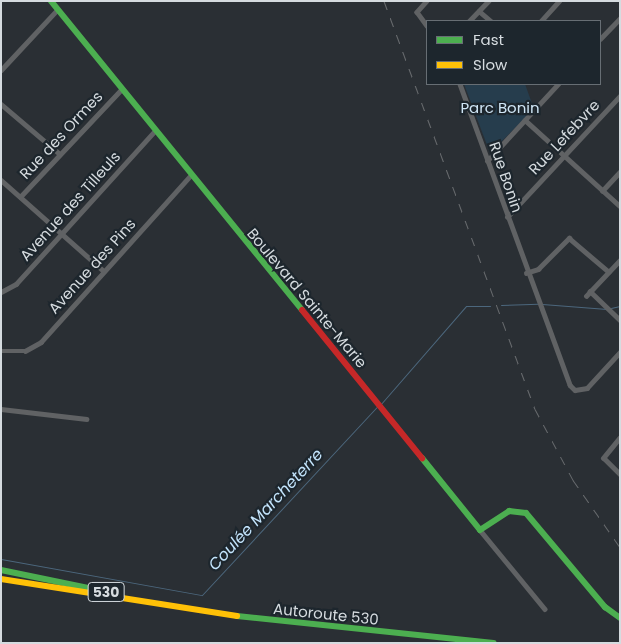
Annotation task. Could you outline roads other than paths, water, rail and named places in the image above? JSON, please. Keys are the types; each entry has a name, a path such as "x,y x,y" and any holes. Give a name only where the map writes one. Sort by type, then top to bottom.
{"main road":[{"name":"Boulevard Sainte-Marie","path":"51,1 154,132 480,530"},
{"path":"480,530 509,511 526,514 620,618"},
{"name":"Autoroute 530","path":"1,570 156,604"},
{"name":"Autoroute 530","path":"1,579 156,604 294,623 494,643"}],"street":[{"path":"426,25 417,12 427,1"},
{"path":"470,20 488,1"},
{"path":"542,20 559,1"},
{"path":"1,70 57,10"},
{"path":"479,11 490,20"},
{"path":"601,38 620,18"},
{"name":"Rue Bonin","path":"460,85 527,276 575,390 587,388 620,352"},
{"path":"487,161 557,85"},
{"name":"Rue des Ormes","path":"20,197 120,90"},
{"name":"Rue Lefebvre","path":"507,217 620,96"},
{"path":"1,104 60,154"},
{"path":"525,120 620,206"},
{"name":"Avenue des Tilleuls","path":"1,292 16,284 154,132"},
{"path":"602,191 620,172"},
{"name":"Avenue des Pins","path":"1,351 36,346 190,176"},
{"path":"1,180 104,271"},
{"path":"527,276 569,238 609,272"},
{"path":"586,296 620,260"},
{"path":"590,292 620,320"},
{"path":"1,409 86,419"},
{"path":"620,438 604,458 620,474"},
{"name":"Boulevard Sainte-Marie","path":"480,530 545,609"}],"waterway":[{"name":"Coulée Marcheterre","path":"501,305 538,304"},
{"name":"Coulée Marcheterre","path":"542,304 607,309"},
{"name":"Coulée Marcheterre","path":"380,405 466,306 490,306"},
{"name":"Coulée Marcheterre","path":"611,308 620,306"},
{"name":"Coulée Marcheterre","path":"1,559 202,595 377,407"}],"railway":[{"path":"384,1 535,409 573,480 620,547"}],"park label":[{"name":"Parc Bonin","path":"500,108"}]}
